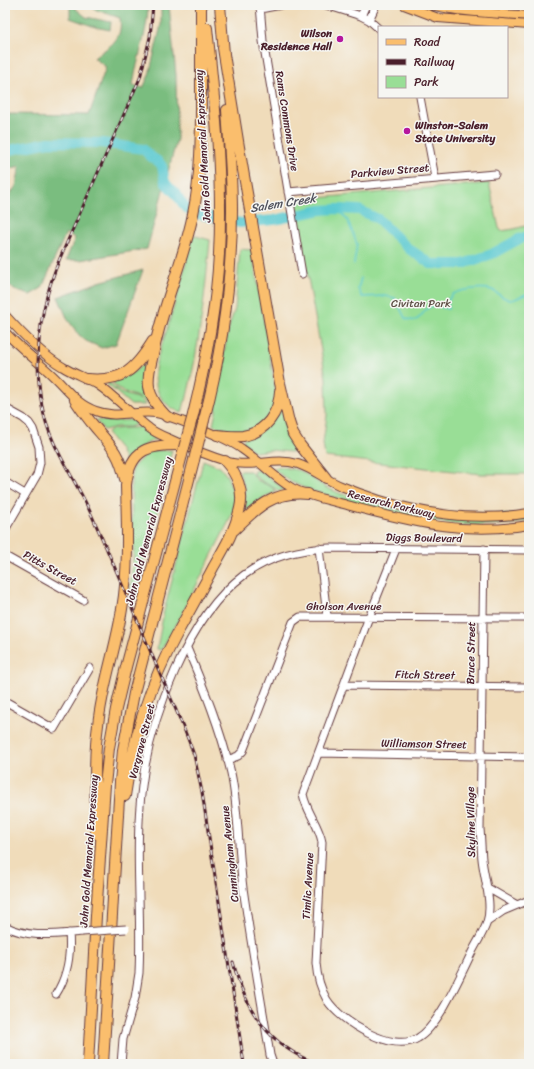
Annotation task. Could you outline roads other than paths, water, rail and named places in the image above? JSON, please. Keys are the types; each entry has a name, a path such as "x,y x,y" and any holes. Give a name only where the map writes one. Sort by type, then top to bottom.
{"highway":[{"path":"167,417 155,402 148,383 157,334 194,209 201,145 203,5"},
{"name":"John Gold Memorial Expressway","path":"88,1064 106,773 115,716 203,374 216,295 220,240 220,193 210,59 203,5"},
{"path":"103,1064 121,769 130,712 215,377 228,296 232,243 232,196 220,5"},
{"path":"223,48 280,383 289,422 293,434 303,450 326,478"},
{"path":"87,379 111,378 119,376 130,370 140,361 157,334"},
{"path":"217,435 244,436 254,433 263,427 271,420 276,410 279,399 280,383"},
{"path":"74,400 115,450 121,463 126,485"},
{"path":"96,916 96,739 101,706 119,627 124,591 127,556 127,476 131,464 143,450 159,445 183,450"},
{"path":"117,849 131,758 146,704 169,649 234,530 240,508 240,491 235,474 226,461"},
{"path":"234,530 257,508 272,500 291,494 308,494"}],"main road":[{"path":"404,5 438,18 529,25"},
{"path":"431,5 470,11 529,16"},
{"name":"Research Parkway","path":"5,315 25,336 56,362 103,389 151,430 183,450 241,464 281,461 292,462 342,486 389,503 435,514 482,518 529,513"},
{"name":"Research Parkway","path":"5,332 16,344 57,380 74,400 89,409 112,415 149,413 167,417 217,435 243,449 288,486 308,494 433,526 499,529 529,525"}],"street":[{"path":"260,7 281,5"},
{"path":"326,5 361,16 369,20 378,28"},
{"path":"361,16 366,5"},
{"path":"369,20 376,5"},
{"name":"Rams Commons Drive","path":"260,7 263,41 288,192"},
{"path":"420,98 435,178"},
{"name":"Parkview Street","path":"288,192 435,178 495,174"},
{"path":"288,192 302,274"},
{"path":"5,408 29,423 36,437 40,463 36,475 5,530"},
{"path":"5,482 25,494"},
{"path":"319,548 327,616"},
{"name":"Diggs Boulevard","path":"319,548 529,550"},
{"name":"Vargrave Street","path":"121,1064 123,1039 137,986 139,961 139,818 144,771 161,706 187,648 200,625 230,587 244,575 261,564 279,556 295,551 319,548"},
{"name":"Timlic Avenue","path":"396,548 304,794 305,800 320,833 322,842 316,963 322,991 327,1000 339,1014 363,1031 383,1039 401,1042 409,1042 419,1038 435,1021 450,996 487,922 489,902 486,887"},
{"name":"Bruce Street","path":"481,757 484,550"},
{"name":"Pitts Street","path":"5,556 83,600"},
{"name":"Gholson Avenue","path":"227,760 238,756 243,751 296,619 304,616 529,618"},
{"name":"Cunningham Avenue","path":"187,648 204,689 233,783 237,808 244,888 270,1055 273,1064"},
{"path":"5,701 54,729 90,668"},
{"name":"Fitch Street","path":"344,685 529,687"},
{"name":"Williamson Street","path":"319,753 529,757"},
{"name":"Skyline Village","path":"481,757 480,829 486,887"},
{"path":"486,887 517,905"},
{"name":"Timlic Avenue","path":"487,922 503,911 529,900"},
{"path":"5,926 17,932 32,935 139,928"},
{"path":"56,994 63,982 66,971 70,951 69,933"}],"waterway":[{"name":"Salem Creek","path":"5,151 49,142 102,143 143,149 159,162 162,166 165,182 185,207 193,213 240,223 274,220 321,210 359,210 378,219 409,249 431,264 463,264 492,254 521,238 529,236"},
{"path":"338,209 348,221 357,244 354,264"},
{"path":"361,278 358,289 362,297 385,296 395,298 405,318 411,320 418,319 428,307 436,306 448,309 450,297 453,294 463,290 488,289 509,300 516,299 529,293"}],"railway":[{"path":"153,5 150,37 140,78 60,258 47,294 38,350 39,387 42,406 51,435 86,502 100,533 194,755 202,792 244,1064"},
{"path":"233,962 238,980 252,1011 262,1024 272,1036 285,1047 317,1064"}],"place":[{"name":"Wilson Residence Hall","path":"340,39"},
{"name":"Winston-Salem State University","path":"407,131"}],"park label":[{"name":"Civitan Park","path":"421,303"}]}
